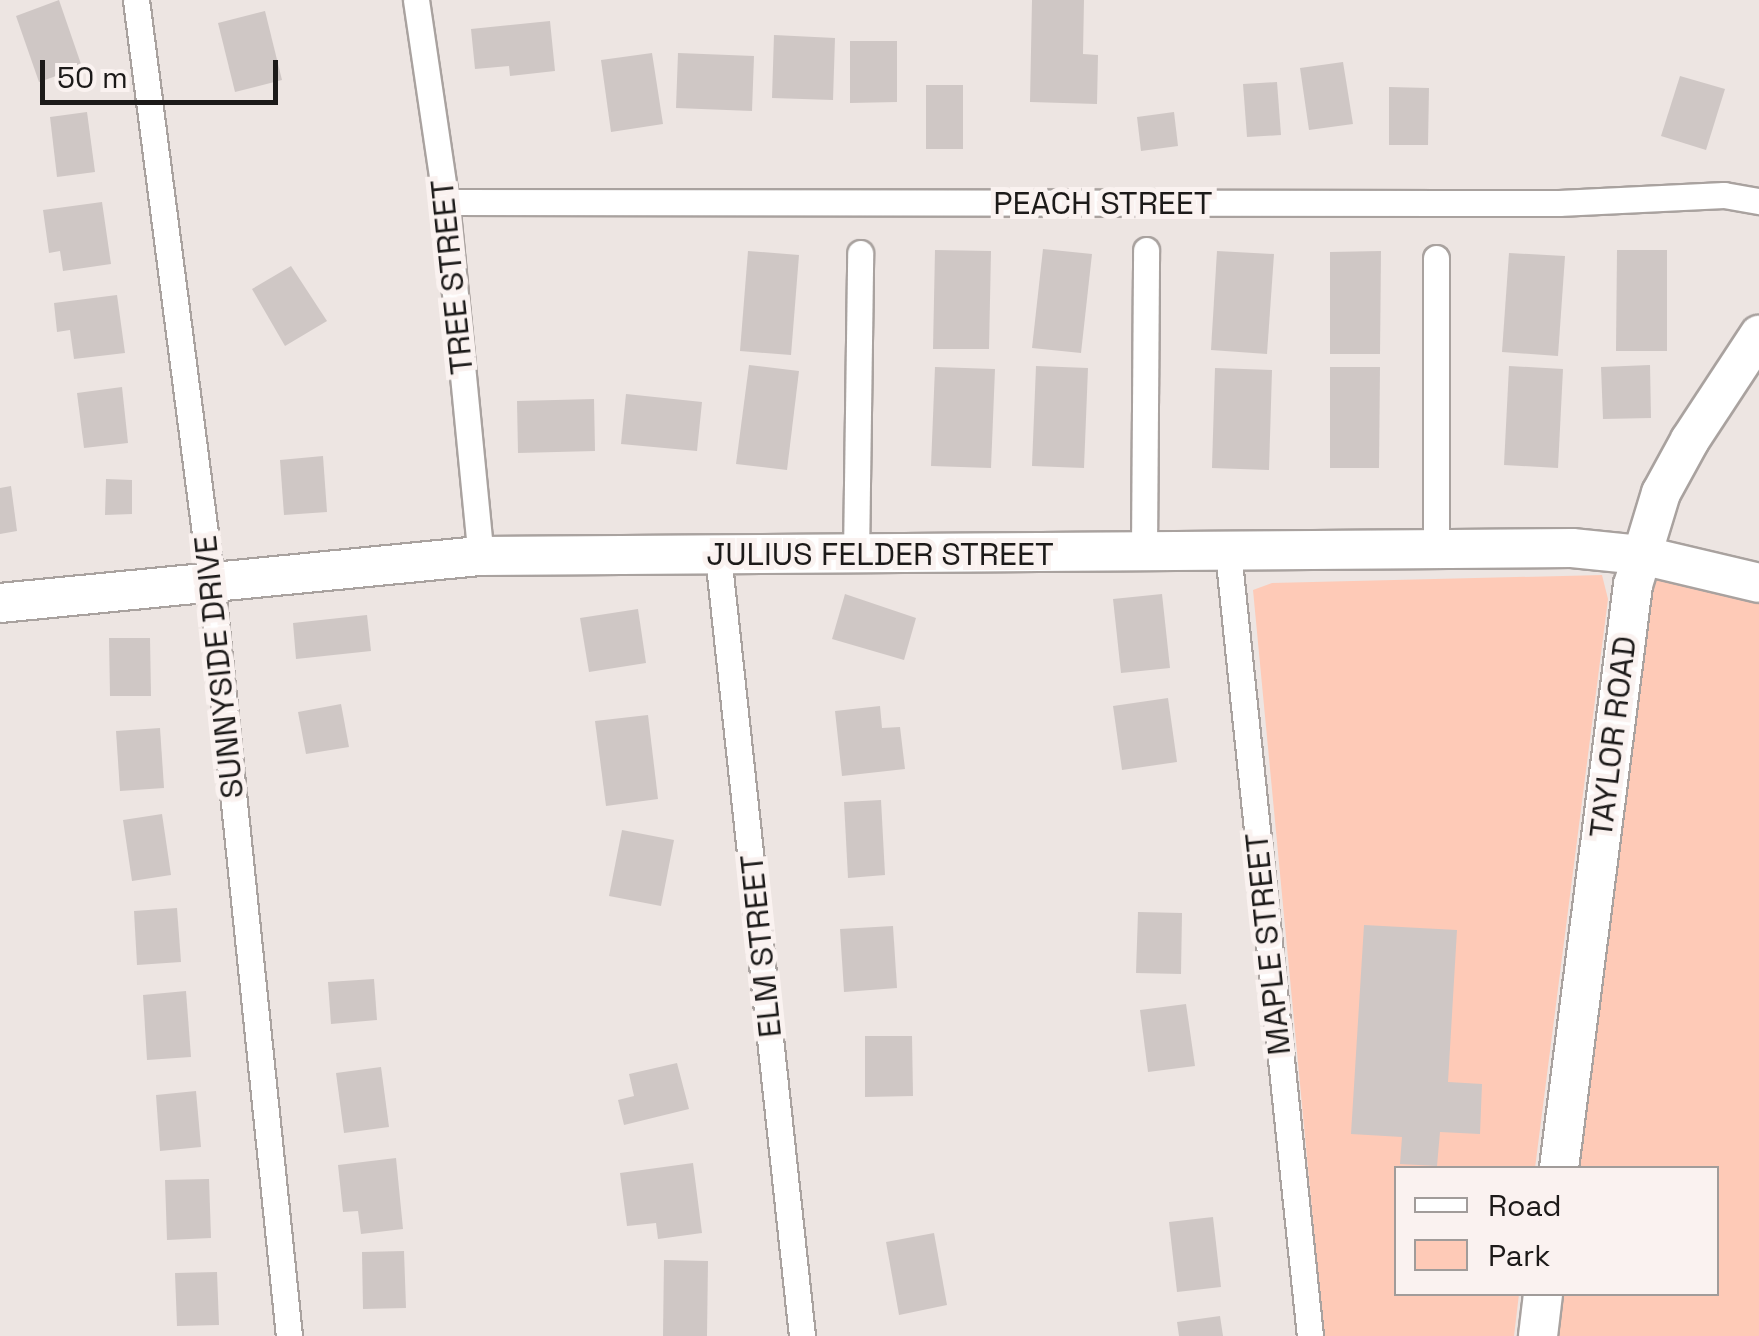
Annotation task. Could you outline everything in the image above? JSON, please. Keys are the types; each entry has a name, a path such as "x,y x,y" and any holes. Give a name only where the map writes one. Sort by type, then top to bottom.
{"street":[{"name":"SUNNYSIDE DRIVE","path":"136,0 212,580 289,1336"},
{"name":"TREE STREET","path":"416,0 446,202 481,556"},
{"name":"PEACH STREET","path":"446,202 1560,203 1694,196 1759,201"},
{"path":"1144,552 1146,250"},
{"path":"856,556 860,253"},
{"path":"1436,258 1436,550"},
{"name":"TAYLOR ROAD","path":"1559,1166 1628,617 1641,555 1662,493 1680,458 1759,335"},
{"name":"JULIUS FELDER STREET","path":"0,603 481,556 1572,548 1641,555 1759,583"},
{"name":"MAPLE STREET","path":"1228,552 1310,1336"},
{"name":"ELM STREET","path":"718,556 802,1336"},
{"path":"1538,1336 1543,1296"}],"green space":[{"path":"1641,555 1759,583 1759,1336 1538,1336 1543,1296 1719,1296 1719,1166 1559,1166"},
{"path":"1602,575 1608,599 1535,1166 1394,1166 1394,1296 1519,1296 1514,1336 1324,1336 1253,590 1272,583"}],"building":[{"path":"59,0 82,67 39,82 16,16"},
{"path":"1032,0 1084,0 1083,54 1098,55 1097,104 1030,102"},
{"path":"265,11 282,80 235,92 218,23"},
{"path":"550,21 555,71 510,76 509,66 475,69 471,29"},
{"path":"774,35 835,38 833,100 772,98"},
{"path":"850,41 897,41 897,102 850,103"},
{"path":"652,53 663,124 611,132 601,60"},
{"path":"678,53 754,56 752,111 676,108"},
{"path":"1343,62 1353,124 1309,130 1300,68"},
{"path":"1680,76 1725,89 1706,150 1661,136"},
{"path":"1277,82 1281,135 1247,137 1243,84"},
{"path":"926,85 963,85 963,149 926,149"},
{"path":"1389,87 1429,88 1428,145 1389,145"},
{"path":"87,112 95,172 57,177 50,117"},
{"path":"1174,112 1178,146 1141,151 1137,117"},
{"path":"102,202 111,264 63,271 60,251 49,253 43,210"},
{"path":"1043,249 1092,254 1081,353 1032,348"},
{"path":"935,250 991,251 989,349 933,349"},
{"path":"1617,250 1667,250 1667,351 1616,351"},
{"path":"748,251 799,255 791,355 740,351"},
{"path":"1217,251 1274,254 1267,354 1211,350"},
{"path":"1381,251 1380,354 1330,354 1330,252"},
{"path":"1509,253 1565,256 1558,356 1502,352"},
{"path":"291,266 327,321 285,346 252,289"},
{"path":"117,295 125,353 74,359 70,330 57,332 54,303"},
{"path":"749,365 799,371 787,470 736,464"},
{"path":"1650,365 1651,418 1603,419 1601,367"},
{"path":"1036,366 1088,368 1084,468 1032,466"},
{"path":"1509,366 1563,369 1558,468 1504,465"},
{"path":"935,367 995,369 991,468 931,466"},
{"path":"1330,367 1380,367 1379,468 1330,468"},
{"path":"1215,368 1272,370 1269,470 1212,468"},
{"path":"122,387 128,443 84,448 77,393"},
{"path":"626,394 702,402 697,451 621,444"},
{"path":"594,399 595,451 518,453 517,401"},
{"path":"323,456 327,512 284,515 280,460"},
{"path":"106,479 132,480 132,514 105,515"},
{"path":"11,486 17,531 0,534 0,488"},
{"path":"845,594 916,618 904,660 832,639"},
{"path":"1162,594 1170,668 1121,673 1113,599"},
{"path":"638,609 646,663 589,672 580,618"},
{"path":"367,615 371,651 296,659 293,623"},
{"path":"109,638 150,638 151,696 110,696"},
{"path":"1168,698 1177,762 1122,770 1113,706"},
{"path":"341,704 349,747 306,754 298,712"},
{"path":"880,706 882,728 900,727 905,769 842,776 835,711"},
{"path":"648,715 658,799 606,806 595,721"},
{"path":"160,728 164,788 120,791 116,731"},
{"path":"881,800 885,875 848,878 844,802"},
{"path":"162,814 171,875 132,881 123,820"},
{"path":"622,830 674,840 661,906 609,896"},
{"path":"177,908 181,962 137,965 134,911"},
{"path":"1138,912 1182,913 1181,974 1136,973"},
{"path":"1364,925 1457,930 1448,1082 1482,1084 1480,1134 1440,1132 1437,1166 1400,1164 1402,1137 1351,1134"},
{"path":"893,926 897,988 844,992 840,929"},
{"path":"374,979 377,1020 331,1024 328,982"},
{"path":"186,991 191,1057 147,1060 143,995"},
{"path":"1186,1004 1195,1066 1148,1072 1140,1010"},
{"path":"865,1036 912,1036 913,1096 865,1097"},
{"path":"677,1063 689,1109 624,1125 618,1100 634,1096 629,1074"},
{"path":"381,1067 389,1127 344,1133 336,1073"},
{"path":"196,1091 201,1147 160,1151 156,1095"},
{"path":"396,1158 403,1229 361,1234 358,1211 343,1212 338,1165"},
{"path":"693,1163 702,1233 658,1239 656,1223 627,1226 620,1173"},
{"path":"209,1179 211,1238 167,1240 165,1180"},
{"path":"1213,1217 1221,1287 1177,1292 1169,1222"},
{"path":"934,1233 947,1305 899,1315 886,1242"},
{"path":"404,1251 406,1308 363,1309 362,1252"},
{"path":"664,1260 708,1261 707,1336 663,1336"},
{"path":"217,1272 219,1325 177,1326 175,1273"},
{"path":"1220,1316 1223,1336 1179,1336 1177,1322"}]}
